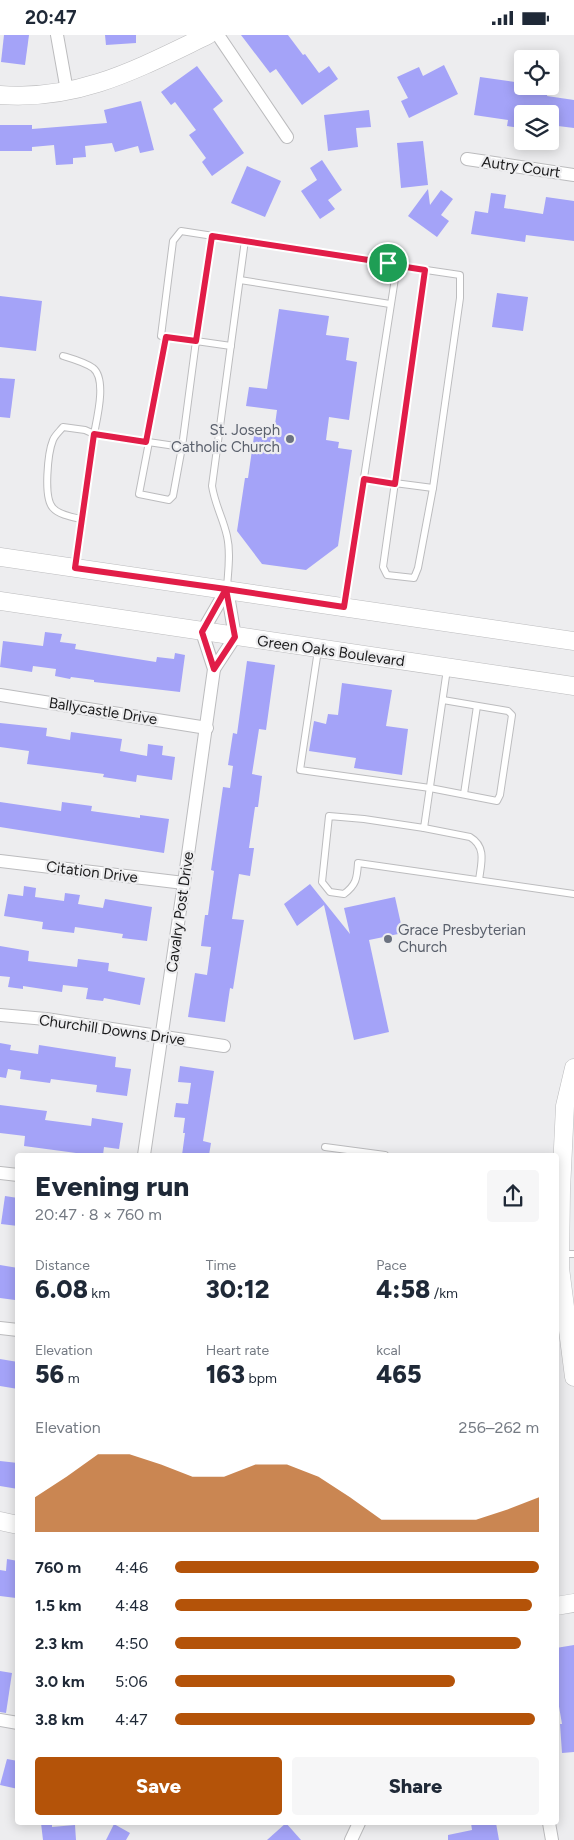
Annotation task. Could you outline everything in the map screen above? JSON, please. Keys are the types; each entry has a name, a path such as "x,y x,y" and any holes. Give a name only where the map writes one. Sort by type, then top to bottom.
{"main road":[{"path":"0,95 22,97 93,86 138,69 208,35"},
{"path":"0,557 574,641"},
{"name":"Green Oaks Boulevard","path":"0,601 574,686"},
{"path":"573,1365 560,1268 567,1254 562,1175 574,1067"},
{"path":"0,1521 15,1524"},
{"path":"559,1606 574,1603"}],"street":[{"path":"57,35 67,91"},
{"path":"218,35 287,137"},
{"name":"Autry Court","path":"467,159 574,175"},
{"path":"202,632 226,589"},
{"path":"226,589 235,637"},
{"name":"Cavalry Post Drive","path":"202,632 214,669"},
{"name":"Cavalry Post Drive","path":"144,1153 214,669 235,637"},
{"name":"Ballycastle Drive","path":"0,695 206,728"},
{"name":"Citation Drive","path":"0,861 184,883"},
{"name":"Churchill Downs Drive","path":"0,1015 46,1019 224,1046"},
{"path":"0,1173 15,1175"},
{"path":"0,1328 15,1330"},
{"path":"0,1720 15,1722"},
{"path":"351,1840 358,1825"},
{"path":"549,1825 552,1840"}],"lane":[{"path":"231,347 161,335 174,241 181,231 388,263 396,272"},
{"path":"166,337 139,493 169,500 173,496 182,447 212,236"},
{"path":"226,589 229,553 227,535 215,503 212,486 245,241"},
{"path":"396,272 406,267 460,275 460,297 433,488 418,568 414,578 388,575 383,567 425,270"},
{"path":"344,607 396,272"},
{"path":"240,280 390,304"},
{"path":"63,356 80,361 94,369 98,375 100,386 75,568"},
{"path":"82,519 56,511 51,506 47,497 47,476 53,441 63,427 84,430 94,434 182,447 216,449"},
{"path":"364,479 433,488"},
{"path":"318,649 300,770 430,788 497,801 500,795 512,715 508,711 443,701"},
{"path":"424,828 448,668"},
{"path":"464,794 477,706"},
{"path":"479,881 481,846 470,837 364,819 329,816 322,882 330,892 344,894 354,887 358,874 358,863 479,881 574,894"},
{"path":"325,1147 370,1153"}],"building":[{"path":"4,35 29,35 25,65 1,62"},
{"path":"105,35 136,35 136,43 106,45"},
{"path":"241,35 288,35 319,73 329,66 338,79 302,105 276,69 270,73"},
{"path":"444,65 458,94 409,118 401,101 408,98 397,77 419,67 423,76"},
{"path":"197,66 223,101 213,109 244,153 212,176 202,162 206,158 189,135 196,130 175,102 171,105 161,92"},
{"path":"480,77 514,82 514,95 547,95 574,100 574,128 559,126 559,105 514,105 514,127 507,126 508,120 474,115"},
{"path":"141,101 154,150 140,153 138,146 115,152 112,143 85,146 86,157 73,158 73,164 56,165 54,145 32,147 32,151 0,151 0,125 32,125 32,129 107,123 104,110"},
{"path":"369,110 371,127 356,128 358,147 328,151 324,115"},
{"path":"423,141 428,185 401,188 397,143"},
{"path":"322,160 342,190 328,200 335,209 320,219 301,191 317,180 310,168"},
{"path":"247,166 281,181 265,217 231,203"},
{"path":"428,189 430,205 441,190 453,199 441,215 449,221 437,237 408,216"},
{"path":"491,193 506,195 504,208 543,214 546,197 574,201 574,241 526,235 525,242 471,234 475,211 488,213"},
{"path":"497,293 528,297 523,331 492,327"},
{"path":"0,296 42,301 36,351 0,347"},
{"name":"St. Joseph Catholic Church","path":"279,309 329,316 326,335 349,338 346,360 357,362 349,420 329,417 326,440 339,442 338,448 352,450 338,546 306,570 262,564 237,531 254,436 267,438 267,431 274,432 277,410 246,406 249,387 267,389"},
{"path":"0,378 15,379 10,418 0,417"},
{"path":"45,632 62,634 60,642 76,644 75,649 156,662 157,657 174,659 175,653 185,655 180,692 94,682 94,680 71,677 70,679 55,676 56,669 33,666 32,672 0,667 3,641 43,646"},
{"path":"247,661 275,665 266,730 259,729 252,774 262,776 258,807 255,807 249,848 254,848 250,876 239,874 232,919 244,920 233,989 230,988 225,1022 188,1017 195,973 207,975 211,947 201,946 205,915 208,915 214,871 211,870 223,787 230,788 233,766 228,765 233,733 237,734"},
{"path":"342,683 392,690 386,726 408,729 402,775 354,768 356,758 309,751 314,721 326,724 328,714 338,715"},
{"path":"0,723 47,728 46,736 70,740 71,732 122,739 120,751 147,756 148,744 163,746 162,755 175,757 172,780 137,775 136,782 103,777 104,774 27,764 29,751 0,747"},
{"path":"0,802 61,811 62,802 92,806 91,811 140,818 140,815 169,819 164,853 0,827"},
{"path":"310,884 350,934 344,908 395,897 403,933 369,940 389,1032 354,1040 324,905 297,926 284,904"},
{"path":"24,886 36,888 35,897 64,901 65,893 80,895 78,904 103,908 105,899 152,907 147,941 122,938 123,934 75,927 74,933 42,929 43,922 4,916 8,894 23,896"},
{"path":"0,946 29,951 28,961 77,967 78,959 109,963 108,971 145,978 140,1005 104,998 103,1001 86,999 88,988 63,985 62,992 23,986 23,989 8,987 10,977 0,976"},
{"path":"0,1043 11,1045 10,1050 38,1054 39,1045 116,1057 115,1067 131,1069 127,1096 96,1092 97,1085 51,1079 50,1083 20,1079 21,1071 8,1069 6,1078 0,1077"},
{"path":"180,1066 214,1071 203,1141 211,1143 209,1153 182,1153 185,1118 174,1117 176,1103 188,1104 191,1083 178,1082"},
{"path":"0,1105 47,1111 45,1120 91,1126 92,1118 123,1123 119,1149 104,1147 103,1153 76,1153 24,1146 25,1136 0,1133"},
{"path":"5,1196 15,1198 15,1226 1,1224"},
{"path":"0,1265 15,1268 15,1300 0,1298"},
{"path":"0,1359 15,1362 15,1388 0,1386"},
{"path":"0,1461 15,1463 15,1488 0,1486"},
{"path":"7,1559 15,1560 15,1598 0,1596 0,1570 6,1571"},
{"path":"574,1645 574,1752 562,1753 560,1724 562,1724 559,1706 559,1648"},
{"path":"0,1671 12,1673 6,1713 0,1712"},
{"path":"7,1759 15,1760 15,1788 0,1785"},
{"path":"41,1825 52,1825 52,1827 75,1825 76,1840 43,1840"},
{"path":"114,1825 130,1833 126,1840 106,1840"},
{"path":"284,1825 288,1825 301,1840 267,1840"},
{"path":"471,1825 496,1825 499,1840 448,1840 448,1835 472,1830"}],"place":[{"name":"St. Joseph Catholic Church","path":"290,439"},
{"name":"Grace Presbyterian Church","path":"388,939"}],"route":[{"path":"388,263 212,236 196,341 166,337 146,442 94,434 75,568 226,589 235,637 214,669 202,632 226,589 344,607 364,479 395,484 425,270 406,267 396,272 388,263"}]}
